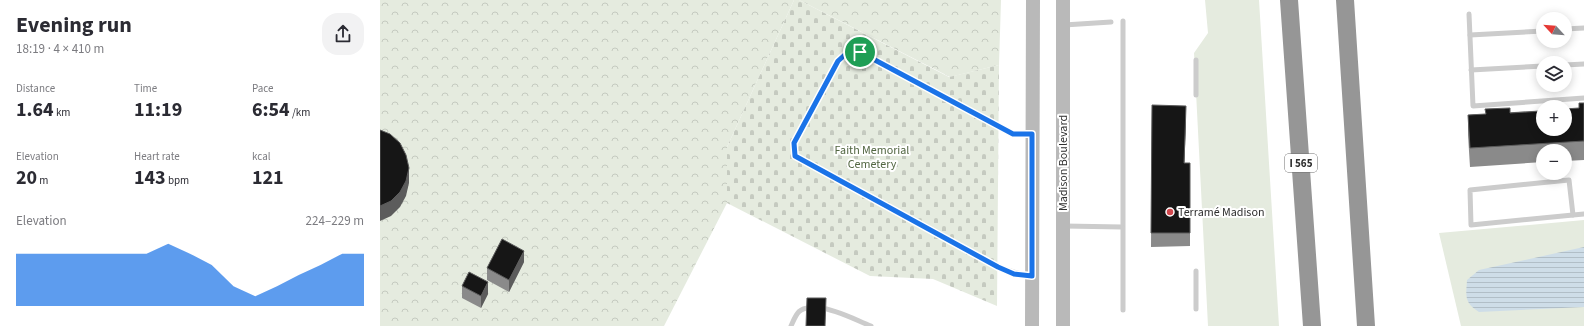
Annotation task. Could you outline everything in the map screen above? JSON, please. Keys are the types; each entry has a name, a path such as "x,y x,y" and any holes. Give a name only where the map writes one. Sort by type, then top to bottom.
{"highway":[{"name":"I 565","path":"1289,0 1312,326"},
{"path":"1345,0 1366,326"}],"main road":[{"path":"1032,326 1033,0"},
{"name":"Madison Boulevard","path":"1063,0 1063,326"}],"lane":[{"path":"1469,14 1473,106 1584,98"},
{"path":"1123,21 1123,310"},
{"path":"1063,25 1111,22"},
{"path":"1572,29 1584,28"},
{"path":"1470,35 1536,31"},
{"path":"1032,134 1013,134 860,52 848,52 838,61 794,143 795,156 859,192 934,231 998,267 1014,274 1032,276"},
{"path":"1196,60 1196,95"},
{"path":"1572,65 1584,64"},
{"path":"1472,70 1536,66"},
{"path":"1573,215 1569,180 1470,190 1471,225 1584,214"},
{"path":"1063,226 1122,227"},
{"path":"1196,272 1196,309"},
{"path":"791,326 798,311 805,307 830,309 836,313 871,326"}],"green space":[{"path":"380,0 794,0 727,147 727,203 664,326 380,326"},
{"name":"Faith Memorial Cemetery","path":"794,0 799,0 949,77 999,65 997,306 933,279 870,276 727,203 727,147"},
{"path":"799,0 1001,0 999,65 950,77"},
{"path":"1205,0 1259,0 1279,326 1208,326 1194,53 1208,33"},
{"path":"1584,220 1584,326 1461,326 1439,233"}],"shaded area":[{"path":"1584,247 1584,307 1479,312 1468,302 1466,295 1467,280 1479,270"}],"building":[{"path":"1579,103 1584,103 1584,141 1470,148 1468,115 1486,114 1485,109 1510,108 1510,113 1536,111 1536,136 1572,136 1572,108 1579,108"},
{"path":"1152,105 1186,106 1184,163 1190,163 1190,233 1151,233"},
{"path":"380,130 390,134 400,143 406,155 409,168 406,181 400,192 391,201 380,206"},
{"path":"502,239 524,251 509,280 487,268"},
{"path":"469,272 488,282 481,296 462,286"},
{"path":"807,298 826,298 825,326 806,326"}],"place":[{"name":"Terramé Madison","path":"1170,212"}],"route":[{"path":"848,52 860,52 1013,134 1032,134 1032,276 1014,274 998,267 795,156 794,143 838,61 848,52"}]}
